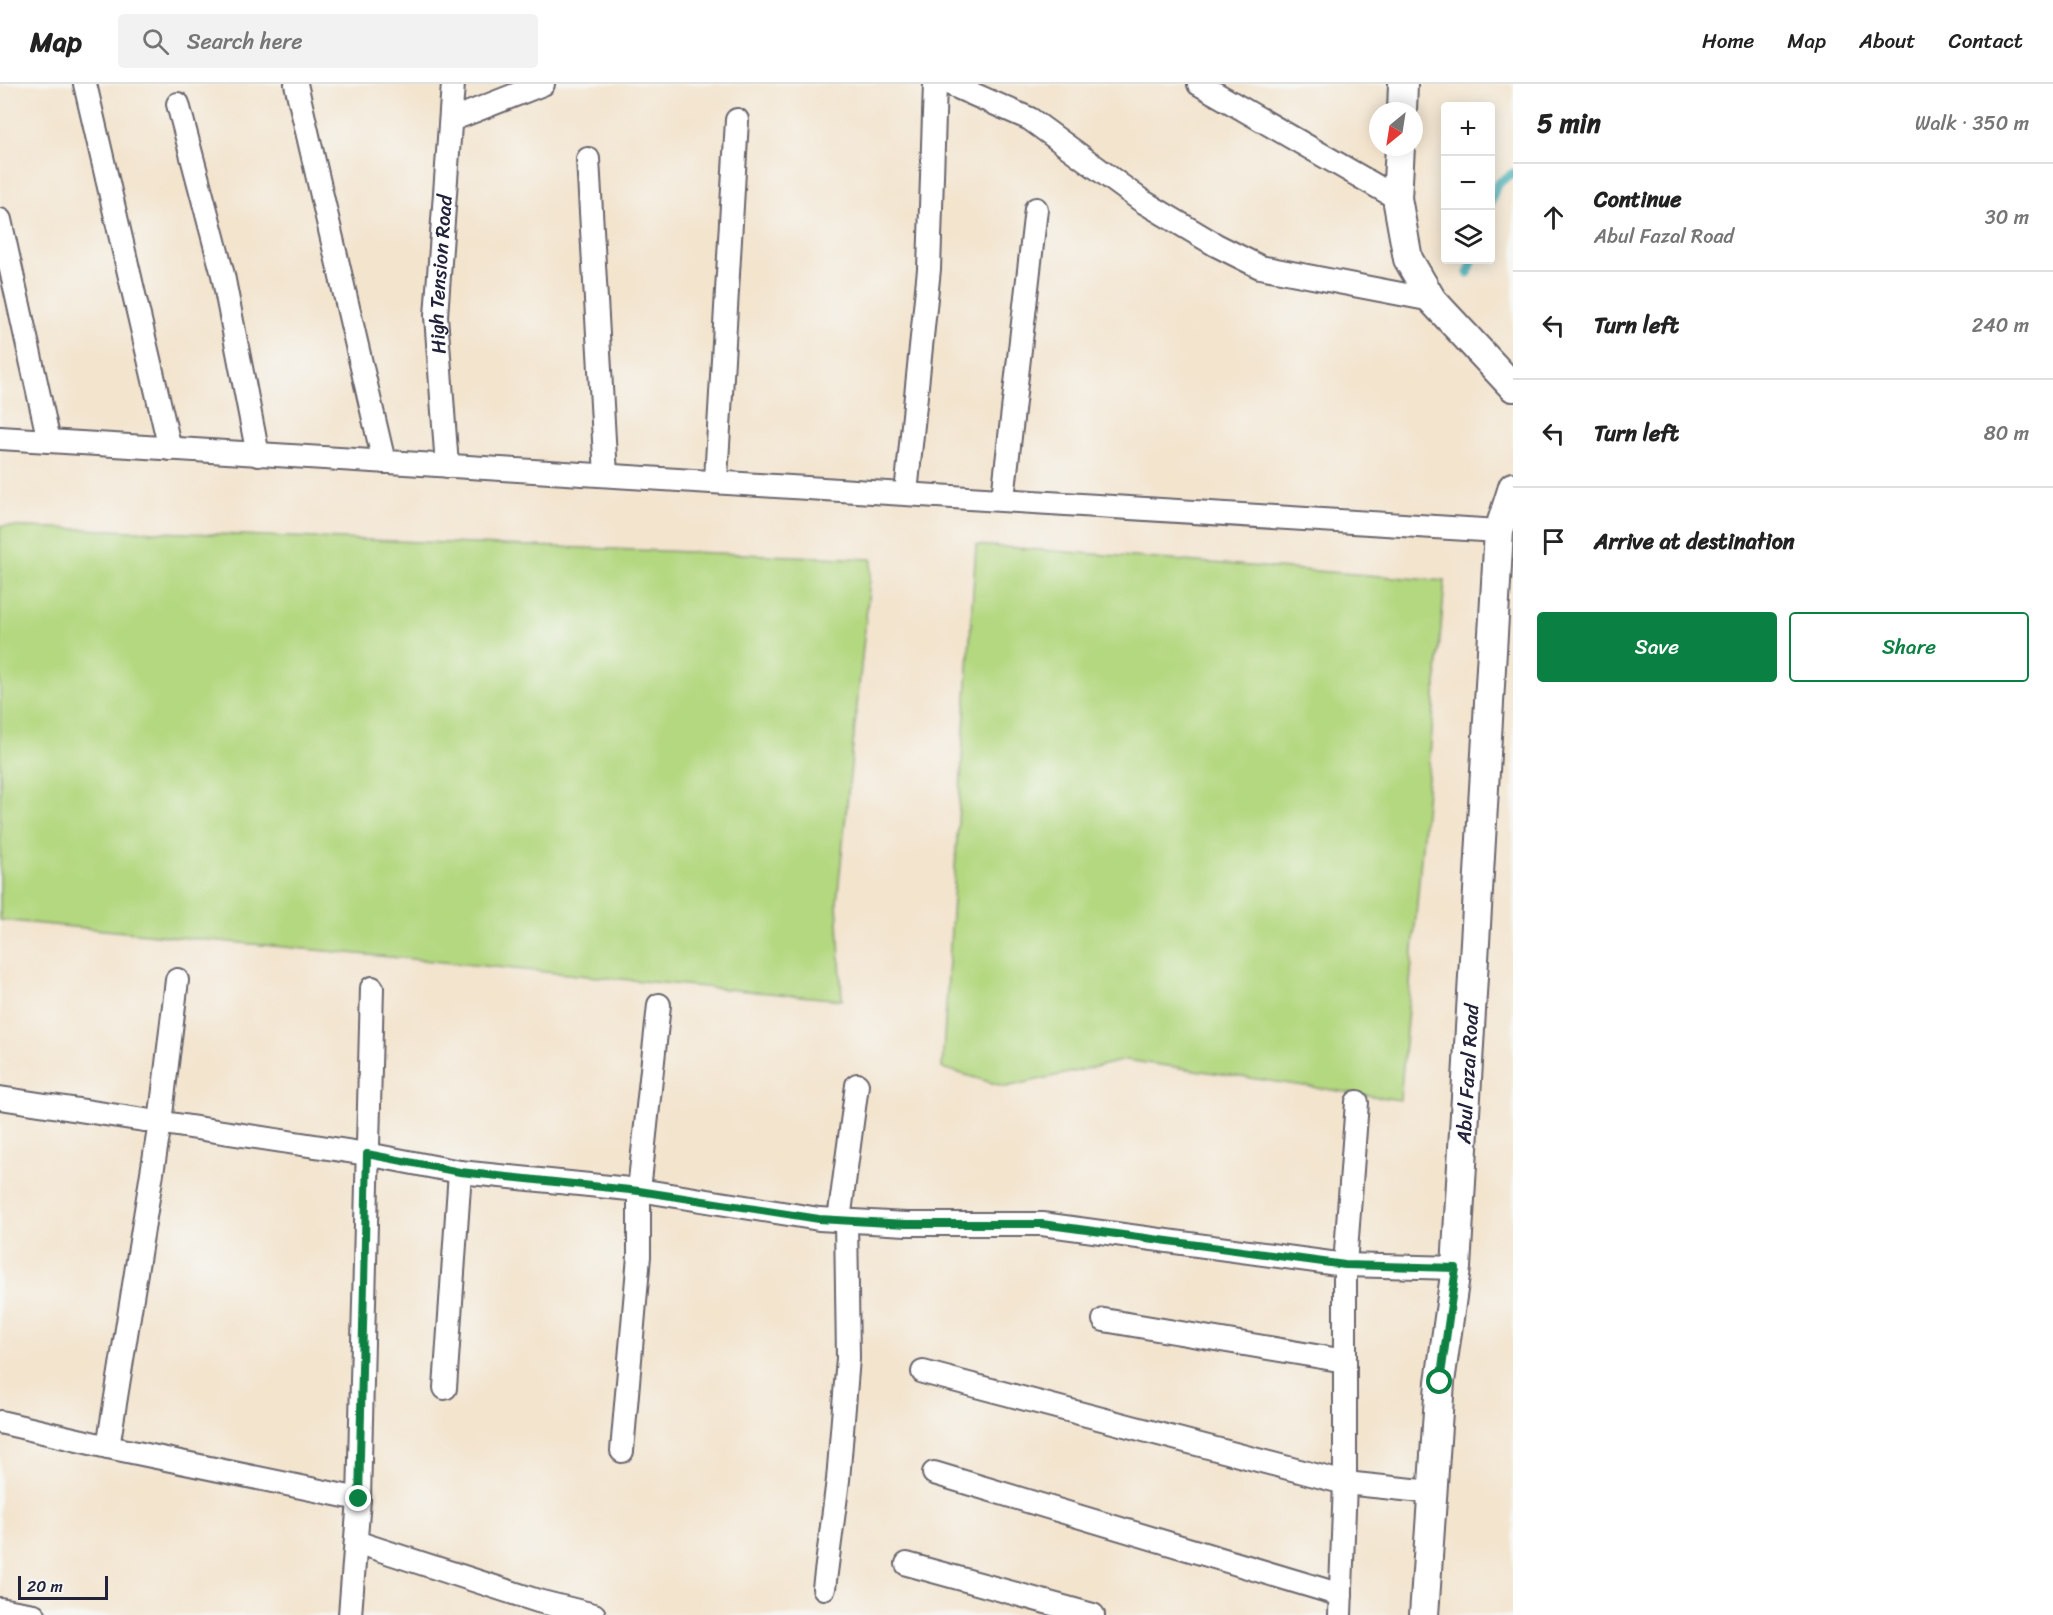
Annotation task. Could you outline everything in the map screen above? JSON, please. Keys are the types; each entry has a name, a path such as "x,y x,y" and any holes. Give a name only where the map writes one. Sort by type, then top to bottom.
{"street":[{"path":"84,84 170,449"},
{"path":"296,84 384,462"},
{"name":"High Tension Road","path":"447,466 436,316 453,84"},
{"path":"451,120 543,84"},
{"path":"906,493 929,269 935,84"},
{"path":"950,84 1030,119 1142,201 1216,245 1260,267 1432,300"},
{"path":"1199,84 1397,198"},
{"path":"1402,102 1403,84"},
{"path":"178,104 223,274 258,455"},
{"path":"716,479 737,120"},
{"path":"1399,156 1397,198 1408,259 1432,300 1513,387"},
{"path":"588,159 606,475"},
{"path":"1003,498 1036,209"},
{"path":"0,220 49,441"},
{"path":"0,438 447,466 716,479 1499,531"},
{"name":"Abul Fazal Road","path":"1424,1615 1440,1382 1456,1268 1499,531 1513,487"},
{"path":"108,1447 160,1123 177,980"},
{"path":"350,1615 359,1499 372,988"},
{"path":"622,1451 639,1256 639,1191 659,1005"},
{"path":"824,1588 838,1480 848,1358 843,1220 857,1085"},
{"path":"0,1098 367,1154 460,1172 639,1191 843,1220 906,1224 1042,1224 1345,1265 1456,1268"},
{"path":"934,1473 1341,1605 1345,1483 1345,1265 1357,1102"},
{"path":"445,1388 460,1172"},
{"path":"1104,1320 1345,1361"},
{"path":"923,1372 1345,1483 1432,1492"},
{"path":"0,1422 359,1499"},
{"path":"356,1542 538,1601 594,1615"},
{"path":"907,1564 988,1584 1093,1615"},
{"path":"0,1609 34,1615"}],"green space":[{"path":"0,526 872,559 837,902 842,1000 0,920"},
{"path":"976,545 1445,581 1400,1100 1126,1060 1006,1087 942,1068"}],"waterway":[{"path":"1495,190 1497,184 1513,173"},
{"path":"1468,273 1471,264"}],"route":[{"path":"359,1499 367,1154 460,1172 639,1191 819,1219 906,1224 1042,1224 1345,1265 1456,1268 1440,1382"}]}
